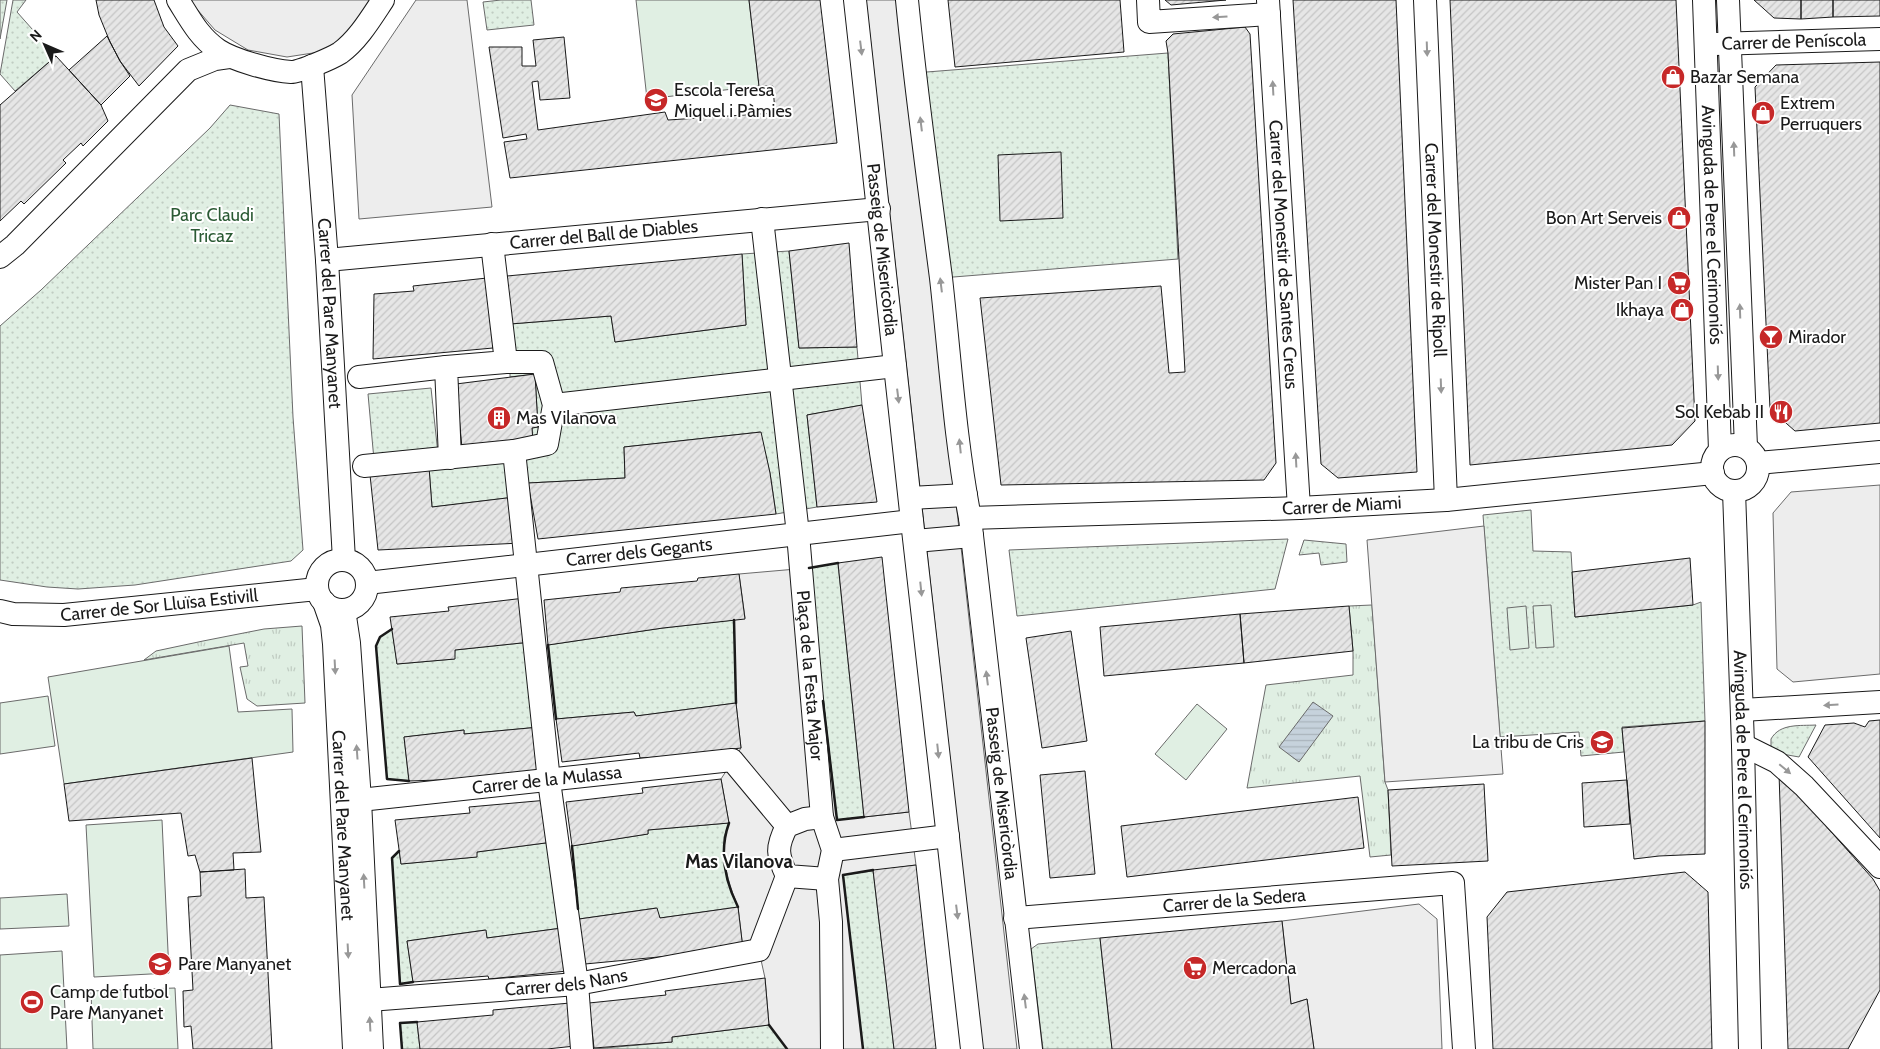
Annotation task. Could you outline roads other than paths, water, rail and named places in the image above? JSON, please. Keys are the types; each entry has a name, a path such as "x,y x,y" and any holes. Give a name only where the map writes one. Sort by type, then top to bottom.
{"street":[{"path":"178,0 192,25 217,50 229,57 292,72 312,66 338,54 350,44 383,0"},
{"name":"Passeig de Misericòrdia","path":"855,0 972,1049"},
{"name":"Passeig de Misericòrdia","path":"908,0 914,73 971,527 1031,1049"},
{"path":"1148,0 1149,22 1269,7"},
{"name":"Carrer del Monestir de Ripoll","path":"1425,0 1446,500"},
{"name":"Avinguda de Pere el Cerimoniós","path":"1704,0 1720,450"},
{"name":"Avinguda de Pere el Cerimoniós","path":"1728,0 1752,455"},
{"name":"Carrer del Monestir de Santes Creus","path":"1269,7 1299,508"},
{"path":"188,70 194,43 192,25"},
{"name":"Carrer de Peníscola","path":"1706,45 1880,39"},
{"path":"0,257 188,70 215,59 229,57"},
{"name":"Carrer del Pare Manyanet","path":"312,66 344,560"},
{"name":"Carrer del Ball de Diables","path":"326,260 879,208"},
{"name":"Plaça de la Festa Major","path":"762,220 798,534 822,817 833,850"},
{"path":"492,244 506,362"},
{"path":"359,377 506,362 542,362 554,405 547,444 514,451 364,466"},
{"path":"554,405 895,366"},
{"path":"446,368 450,458"},
{"path":"1752,455 1758,470 1748,487 1734,491 1720,485 1713,473 1714,460 1720,450 1733,445 1752,455 1880,452"},
{"path":"514,451 549,781 577,984 582,1049"},
{"name":"Carrer de Miami","path":"971,527 1446,500 1713,473"},
{"name":"Avinguda de Pere el Cerimoniós","path":"1734,491 1742,710 1750,1049"},
{"path":"910,498 966,495"},
{"path":"914,531 971,527"},
{"name":"Carrer dels Gegants","path":"367,584 798,534 914,531"},
{"path":"337,560 344,560 357,565 362,570 367,584 367,591 358,604 328,600 317,581 324,568 337,560"},
{"name":"Carrer del Pare Manyanet","path":"328,600 349,643 360,800 372,1049"},
{"name":"Carrer del Pare Manyanet","path":"328,600 334,644 354,1049"},
{"name":"Carrer de Sor Lluïsa Estivill","path":"0,612 64,615 328,600"},
{"path":"1742,710 1880,702"},
{"path":"1743,745 1776,762 1799,781 1880,867"},
{"name":"Carrer de la Mulassa","path":"360,800 732,760 787,826"},
{"path":"822,817 804,818 787,826 780,840 778,852 788,876 827,878"},
{"path":"832,1049 831,922 827,878 833,850 948,836"},
{"name":"Carrer dels Nans","path":"369,1000 577,984 759,950 788,876"},
{"name":"Carrer de la Sedera","path":"1015,918 1453,883 1464,1049"}],"place":[{"name":"Bazar Semana","path":"1673,77"},
{"name":"Escola Teresa Miquel i Pàmies","path":"656,100"},
{"name":"Extrem Perruquers","path":"1763,113"},
{"name":"Bon Art Serveis","path":"1679,218"},
{"name":"Mister Pan I","path":"1679,283"},
{"name":"Ikhaya","path":"1682,310"},
{"name":"Mirador","path":"1771,337"},
{"name":"Sol Kebab II","path":"1781,412"},
{"name":"Mas Vilanova","path":"499,418"},
{"name":"La tribu de Cris","path":"1602,742"},
{"name":"Pare Manyanet","path":"160,964"},
{"name":"Mercadona","path":"1195,968"},
{"name":"Camp de futbol Pare Manyanet","path":"32,1002"}],"district":[{"name":"Mas Vilanova","path":"739,861"}],"park label":[{"name":"Parc Claudi Tricaz","path":"212,225"}]}
